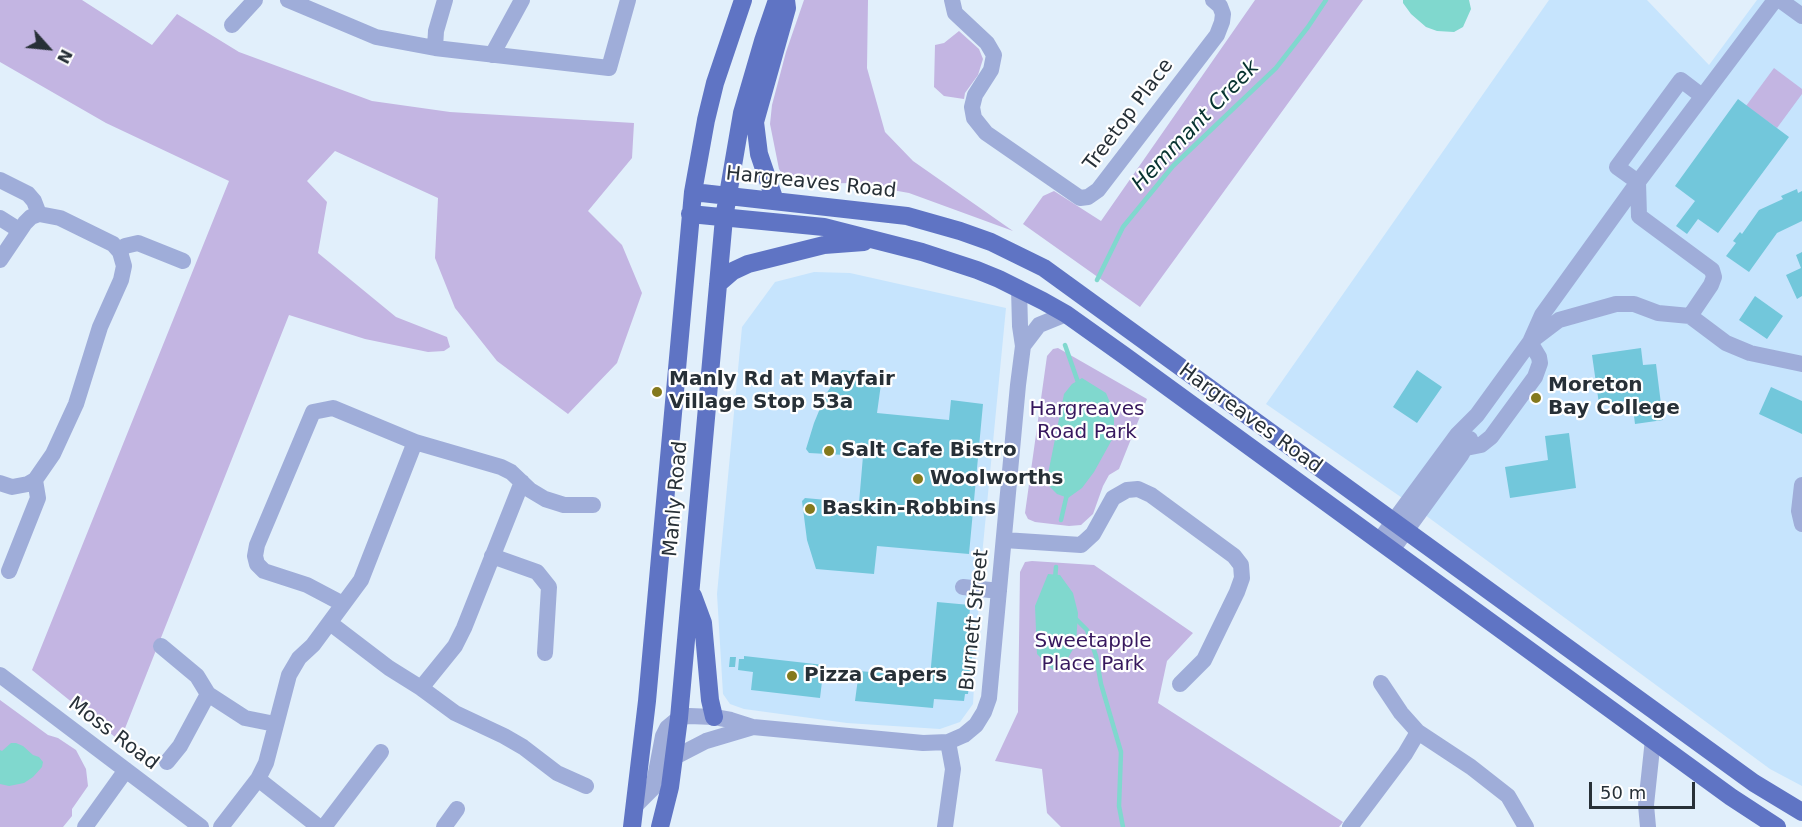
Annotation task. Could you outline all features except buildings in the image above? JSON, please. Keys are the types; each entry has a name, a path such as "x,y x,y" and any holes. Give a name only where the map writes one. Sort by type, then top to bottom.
{"main road":[{"name":"Manly Road","path":"632,827 647,701 690,214 706,120 715,83 743,0"},
{"name":"Manly Road","path":"660,827 675,757 727,196 742,113 777,0"},
{"path":"775,201 759,154 755,122 787,8 786,0"},
{"name":"Hargreaves Road","path":"693,192 907,216 960,231 1017,253 1044,268 1755,783 1802,812"},
{"name":"Hargreaves Road","path":"690,214 824,227 880,241 977,270 1019,288 1066,314 1739,802 1777,827"},
{"path":"718,284 741,267 764,260 824,245 880,241"},
{"path":"691,592 703,623 710,699 714,717"}],"street":[{"path":"232,25 255,0"},
{"path":"288,0 376,37 435,48 609,68 628,0"},
{"path":"435,48 436,31 444,0"},
{"path":"492,55 522,0"},
{"name":"Treetop Place","path":"952,0 955,13 987,43 994,55 991,70 975,95 972,107 974,118 986,133 1080,198 1088,197 1098,190 1217,35 1223,14 1220,6 1213,0"},
{"path":"1400,526 1457,435 1477,415 1530,342 1542,315 1638,182 1775,0"},
{"path":"1780,0 1802,16"},
{"path":"1638,182 1617,167 1681,80 1702,96"},
{"path":"0,180 28,194 34,201 39,214"},
{"path":"1638,182 1639,216"},
{"path":"0,260 19,230 31,217 39,214 60,218 113,244 120,252 124,266 122,280 100,327 76,404 53,454 35,480 28,484 12,487 0,483"},
{"path":"1609,224 1639,216"},
{"path":"1639,216 1712,270 1714,277 1711,285 1690,316"},
{"path":"0,218 19,230"},
{"path":"120,252 125,246 138,243 183,261"},
{"name":"Burnett Street","path":"679,718 714,717 753,727 923,743 948,741 964,735 976,725 989,698 1023,346 1019,288"},
{"path":"1530,342 1559,320 1616,304 1634,304 1658,313 1690,316 1726,343 1750,353 1802,364"},
{"path":"1023,346 1039,325 1066,314"},
{"path":"1466,448 1481,445 1491,437 1535,377 1540,363 1530,342"},
{"path":"343,604 307,585 264,571 257,564 255,556 257,545 313,412 333,408 415,442 501,467 511,472 545,499 564,505 593,506"},
{"path":"1385,546 1466,448 1477,415"},
{"path":"221,827 258,778 266,763 274,724 289,675 299,658 312,645 361,580 415,442"},
{"path":"9,571 38,498 35,480"},
{"path":"422,688 454,646 464,628 522,482"},
{"path":"1802,485 1799,511 1802,524"},
{"path":"1004,540 1081,545 1093,534 1113,498 1127,490 1138,489 1151,495 1234,556 1240,565 1242,578 1237,592 1204,660 1180,684"},
{"path":"492,556 537,572 549,587 545,653"},
{"path":"963,587 999,591"},
{"path":"330,622 389,668 422,688 455,713 504,736 523,747 557,773 586,786"},
{"path":"161,646 197,676 208,694 245,718 274,724"},
{"name":"Moss Road","path":"0,675 201,827"},
{"path":"1381,683 1401,713 1418,732 1471,767 1508,796 1526,827"},
{"path":"167,762 180,746 208,694"},
{"path":"636,805 653,788 663,736 667,728 679,718"},
{"name":"Burnett Street","path":"675,757 706,741 753,727"},
{"path":"1350,827 1405,754 1418,732"},
{"path":"1648,826 1646,805 1653,739"},
{"path":"945,827 953,769 948,741"},
{"path":"324,827 381,752"},
{"path":"85,827 126,770"},
{"path":"258,778 319,827"},
{"path":"444,827 457,809"}],"shaded area":[{"path":"1403,0 1469,0 1471,9 1463,27 1454,32 1437,31 1426,27 1411,14"},
{"name":"Moreton Bay College","path":"1549,0 1647,0 1709,65 1757,0 1802,0 1802,786 1770,769 1398,495 1266,404"},
{"path":"814,272 850,273 1006,308 981,566 973,704 960,722 940,729 847,723 744,709 730,704 723,694 717,594 742,327 775,282"},
{"path":"1082,378 1106,393 1114,412 1114,436 1094,472 1082,488 1068,498 1057,494 1049,486 1048,474 1064,394 1072,384"},
{"path":"1048,574 1060,575 1073,593 1078,613 1076,644 1064,665 1053,670 1037,654 1035,606"},
{"path":"11,743 23,746 43,762 42,767 33,777 24,783 9,786 0,784 0,750 2,751"}],"green space":[{"path":"0,0 82,0 152,45 177,14 239,52 372,101 450,112 634,123 632,158 588,211 622,245 642,293 617,363 568,414 497,361 455,308 435,258 438,198 335,151 307,181 327,202 318,253 396,317 447,337 450,347 444,351 428,352 365,339 289,315 120,741 32,670 229,181 106,123 0,62"},
{"path":"804,0 868,0 867,68 885,132 913,161 1013,231 909,193 853,183 796,184 786,180 779,169 770,124 772,105 786,52"},
{"path":"1255,0 1363,0 1140,307 1023,224 1043,196 1054,191 1101,221"},
{"path":"959,31 979,49 983,59 978,75 965,93 964,99 944,96 934,87 935,45 944,43"},
{"path":"1774,68 1802,89 1802,94 1777,128 1746,106"},
{"name":"Hargreaves Road Park","path":"1058,348 1147,399 1119,469 1109,475 1093,514 1081,525 1035,522 1028,519 1025,513 1047,356 1053,349"},
{"name":"Sweetapple Place Park","path":"1025,562 1094,565 1193,633 1167,661 1158,703 1343,822 1339,827 1061,827 1047,813 1042,769 995,761 1018,712 1020,572"},
{"path":"0,700 48,735 58,738 76,750 86,769 88,786 72,809 72,816 63,827 0,827"}],"waterway":[{"name":"Hemmant Creek","path":"1097,280 1123,227 1173,166 1276,68 1326,0"},
{"name":"Hemmant Creek","path":"1065,345 1079,385"},
{"name":"Hemmant Creek","path":"1061,520 1067,494"},
{"name":"Hemmant Creek","path":"1055,579 1056,567"},
{"name":"Hemmant Creek","path":"1075,618 1087,630 1096,656 1101,684 1121,752 1119,806 1123,827"}],"place":[{"name":"Manly Rd at Mayfair Village Stop 53a","path":"657,392"},
{"name":"Moreton Bay College","path":"1536,398"},
{"name":"Salt Cafe Bistro","path":"829,451"},
{"name":"Woolworths","path":"918,479"},
{"name":"Baskin-Robbins","path":"810,509"},
{"name":"Pizza Capers","path":"792,676"}]}
